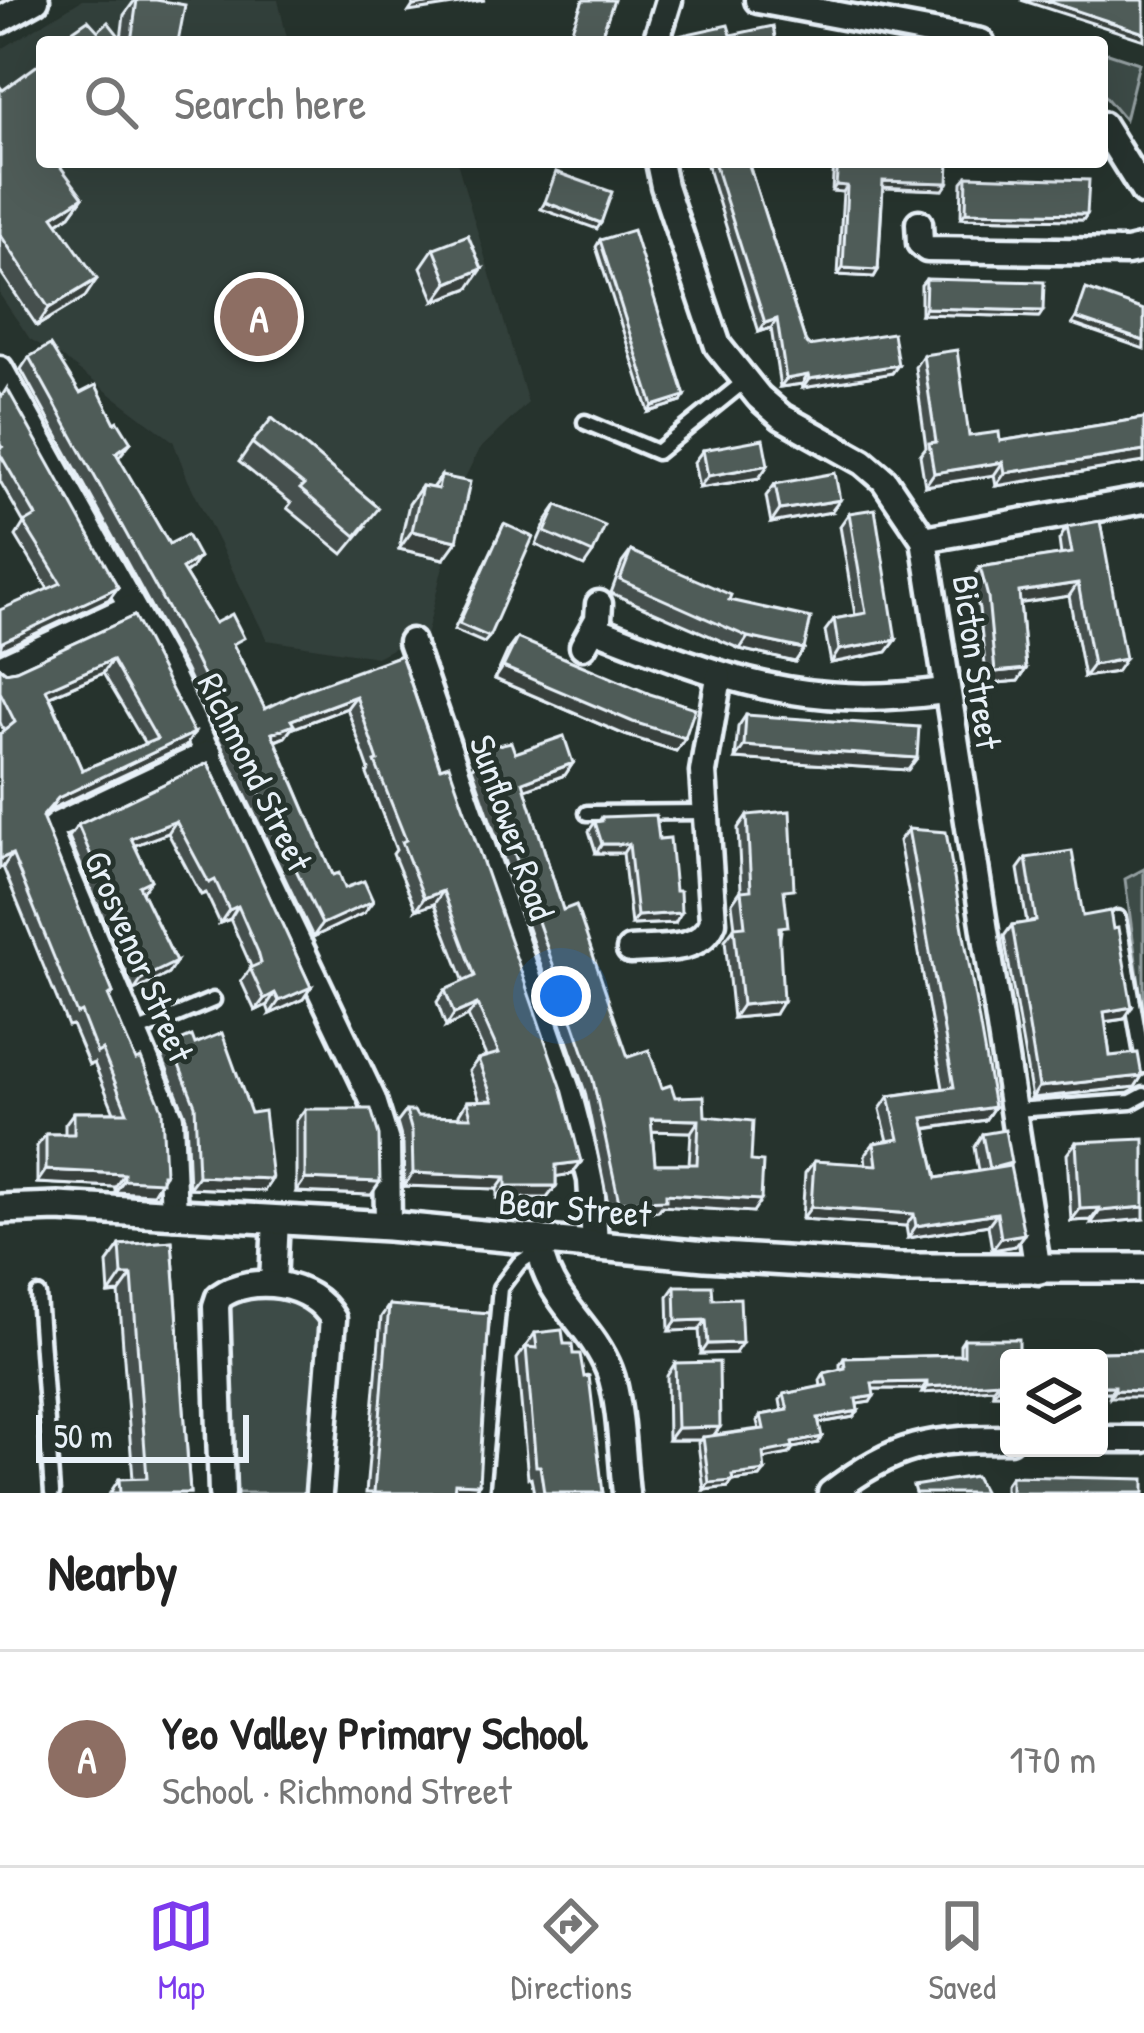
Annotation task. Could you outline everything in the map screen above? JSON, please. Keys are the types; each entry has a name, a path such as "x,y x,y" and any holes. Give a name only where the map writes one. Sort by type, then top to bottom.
{"street":[{"path":"0,20 36,0"},
{"path":"658,36 669,0"},
{"path":"758,0 949,36"},
{"path":"1108,135 1144,192"},
{"name":"Bicton Street","path":"660,168 718,346 782,417 862,462 884,480 924,539 1038,1271"},
{"path":"919,223 920,243 927,249 1127,252 1144,248"},
{"name":"Richmond Street","path":"0,369 209,754 373,1100 387,1145 388,1226"},
{"path":"924,539 1144,500"},
{"path":"0,668 129,608"},
{"path":"592,626 719,677 834,698 895,698 945,691"},
{"name":"Sunflower Road","path":"411,642 569,1096 591,1180 595,1244"},
{"path":"629,950 695,944 710,931 713,891 704,772 719,677"},
{"name":"Grosvenor Street","path":"174,1215 170,1118 49,832 209,754"},
{"name":"Bear Street","path":"0,1209 58,1207 388,1226 540,1244 595,1244 877,1267 1144,1268"},
{"path":"273,1283 276,1219"},
{"path":"540,1244 543,1270 557,1298 608,1368 626,1493"},
{"path":"222,1493 216,1306 219,1298 238,1286 273,1283 318,1299 333,1319 320,1493"},
{"path":"831,1493 878,1460 924,1442 1000,1439"},
{"path":"1108,1439 1144,1439"}],"lane":[{"path":"585,422 657,452 745,380"},
{"path":"587,813 705,812"},
{"path":"1118,918 1144,1066"},
{"path":"133,1033 213,1000"},
{"path":"1015,1110 1131,1102 1144,1094"},
{"path":"481,1493 500,1288 540,1244"},
{"path":"38,1295 52,1493"}],"shaded area":[{"path":"82,0 278,0 287,36 36,36 36,168 459,168 528,403 478,451 463,482 425,641 403,643 377,657 267,640 173,441 30,339 0,295 0,50"},
{"path":"1108,53 1139,63 1125,120 1108,100"},
{"path":"1144,869 1144,1021 1125,879"},
{"path":"238,1286 326,1306 319,1493 222,1493 227,1291"}],"building":[{"path":"137,0 185,5 179,36 132,36"},
{"path":"412,0 450,0 413,6"},
{"path":"583,0 614,0 601,36 569,36"},
{"path":"1044,0 1142,0 1144,33"},
{"path":"88,20 98,31 108,22 119,36 65,36"},
{"path":"728,25 731,35 773,26 775,36 678,36"},
{"path":"36,66 36,168 61,168 83,197 53,216 97,279 49,308 0,234 0,87 3,90"},
{"path":"716,168 750,168 806,343 893,333 898,365 786,379 777,319 765,323"},
{"path":"837,168 949,168 948,183 883,181 878,270 843,268 847,186 836,185"},
{"path":"556,172 612,192 601,223 545,202"},
{"path":"967,176 1089,180 1087,214 966,212"},
{"path":"633,230 685,396 653,406 600,240"},
{"path":"468,235 482,269 448,283 434,248"},
{"path":"926,279 1044,282 1043,311 925,308"},
{"path":"1086,289 1144,310 1144,341 1076,318"},
{"path":"50,345 80,393 96,385 115,423 131,442 116,453 169,544 187,535 199,557 182,569 215,623 232,614 244,638 233,644 265,709 401,655 440,768 449,765 562,1089 581,1162 556,1165 556,1186 506,1186 506,1177 413,1173 412,1132 406,1111 417,1116 471,1117 467,1101 493,1100 478,1059 499,1053 477,1004 454,1014 445,990 475,976 443,891 424,898 356,696 291,720 294,725 272,733 333,875 339,873 345,888 364,881 373,901 322,924 194,657 29,357"},
{"path":"957,350 969,436 999,432 1000,441 1144,418 1144,451 1005,473 1003,462 934,473 929,443 936,442 923,355"},
{"path":"7,388 118,587 0,643 0,610 61,583 24,523 36,516 0,454 0,395"},
{"path":"272,418 379,508 356,536 252,443"},
{"path":"763,439 768,465 708,476 703,450"},
{"path":"835,473 840,500 780,510 775,484"},
{"path":"441,476 470,482 457,541 412,531 422,486 438,489"},
{"path":"557,505 605,526 593,553 545,532"},
{"path":"875,509 896,640 839,650 834,619 866,613 849,513"},
{"path":"1100,521 1125,659 1093,665 1078,583 1019,592 1026,669 995,672 988,597 980,567 1072,553 1067,527"},
{"path":"504,524 533,537 489,637 459,624"},
{"path":"631,551 731,595 729,600 811,618 804,649 748,637 620,580"},
{"path":"134,616 194,733 58,798 42,817 113,993 108,995 162,1109 162,1182 124,1180 124,1174 46,1170 46,1134 74,1134 74,1112 127,1112 102,1050 97,1053 81,1012 77,1014 12,854 0,859 0,734 15,722 0,692 0,667 6,672","holes":["112,660 157,739 82,770 46,689"]},
{"path":"517,638 695,708 685,738 633,722 503,667"},
{"path":"746,715 919,727 917,758 744,746"},
{"path":"564,736 573,763 523,782 563,910 576,905 628,1057 649,1050 662,1088 671,1085 675,1097 704,1096 705,1116 753,1121 751,1161 763,1162 761,1200 666,1194 666,1200 619,1202 593,1080 481,757 486,755 485,748 511,742 515,753","holes":["651,1119 699,1120 697,1164 655,1164"]},
{"path":"208,763 311,987 279,1001 275,993 264,999 250,968 261,963 258,952 238,906 229,910 215,880 209,883 176,821 131,838 151,880 139,886 176,962 143,978 78,825"},
{"path":"790,811 794,889 784,890 788,926 779,927 783,1001 742,1005 734,927 745,926 741,891 751,890 747,815"},
{"path":"656,815 659,839 670,838 681,913 637,916 629,844 602,844 595,822 602,817"},
{"path":"908,829 946,832 994,1107 923,1118 937,1178 1010,1166 1024,1234 1001,1238 997,1213 916,1226 914,1214 811,1207 814,1161 877,1165 874,1143 899,1139 889,1096 954,1087"},
{"path":"1072,851 1083,916 1110,911 1113,929 1118,928 1132,1007 1104,1012 1110,1056 1138,1053 1142,1076 1039,1087 1012,925 1036,921 1026,858"},
{"path":"222,1033 251,1113 264,1111 272,1179 198,1176 195,1105 171,1045 192,1036 195,1044"},
{"path":"305,1109 371,1109 379,1135 380,1182 305,1179"},
{"path":"1005,1130 1011,1163 989,1169 982,1134"},
{"path":"1144,1139 1144,1207 1080,1209 1076,1142"},
{"path":"172,1241 190,1493 120,1493 119,1479 147,1478 132,1275 122,1275 120,1245"},
{"path":"675,1286 712,1286 713,1299 740,1298 742,1343 708,1344 706,1320 676,1321"},
{"path":"389,1305 489,1313 479,1484 455,1483 454,1493 374,1493"},
{"path":"562,1330 564,1344 572,1344 573,1354 580,1354 584,1377 589,1376 603,1493 544,1493 540,1466 536,1466 526,1347 537,1348 535,1333"},
{"path":"964,1339 1019,1339 1019,1349 1000,1349 1000,1387 998,1382 927,1387 927,1382 872,1383 874,1396 856,1399 858,1411 818,1418 822,1437 763,1453 765,1471 709,1483 703,1437 764,1429 761,1415 788,1410 784,1394 827,1385 824,1373 845,1368 844,1358 964,1355"},
{"path":"1144,1351 1144,1391 1115,1390 1108,1386 1108,1352"},
{"path":"719,1362 720,1427 677,1428 675,1363"},
{"path":"975,1476 984,1493 915,1493 913,1486"},
{"path":"1011,1476 1144,1479 1144,1493 1011,1493"}],"place":[{"name":"Yeo Valley Primary School","path":"259,317"}]}
